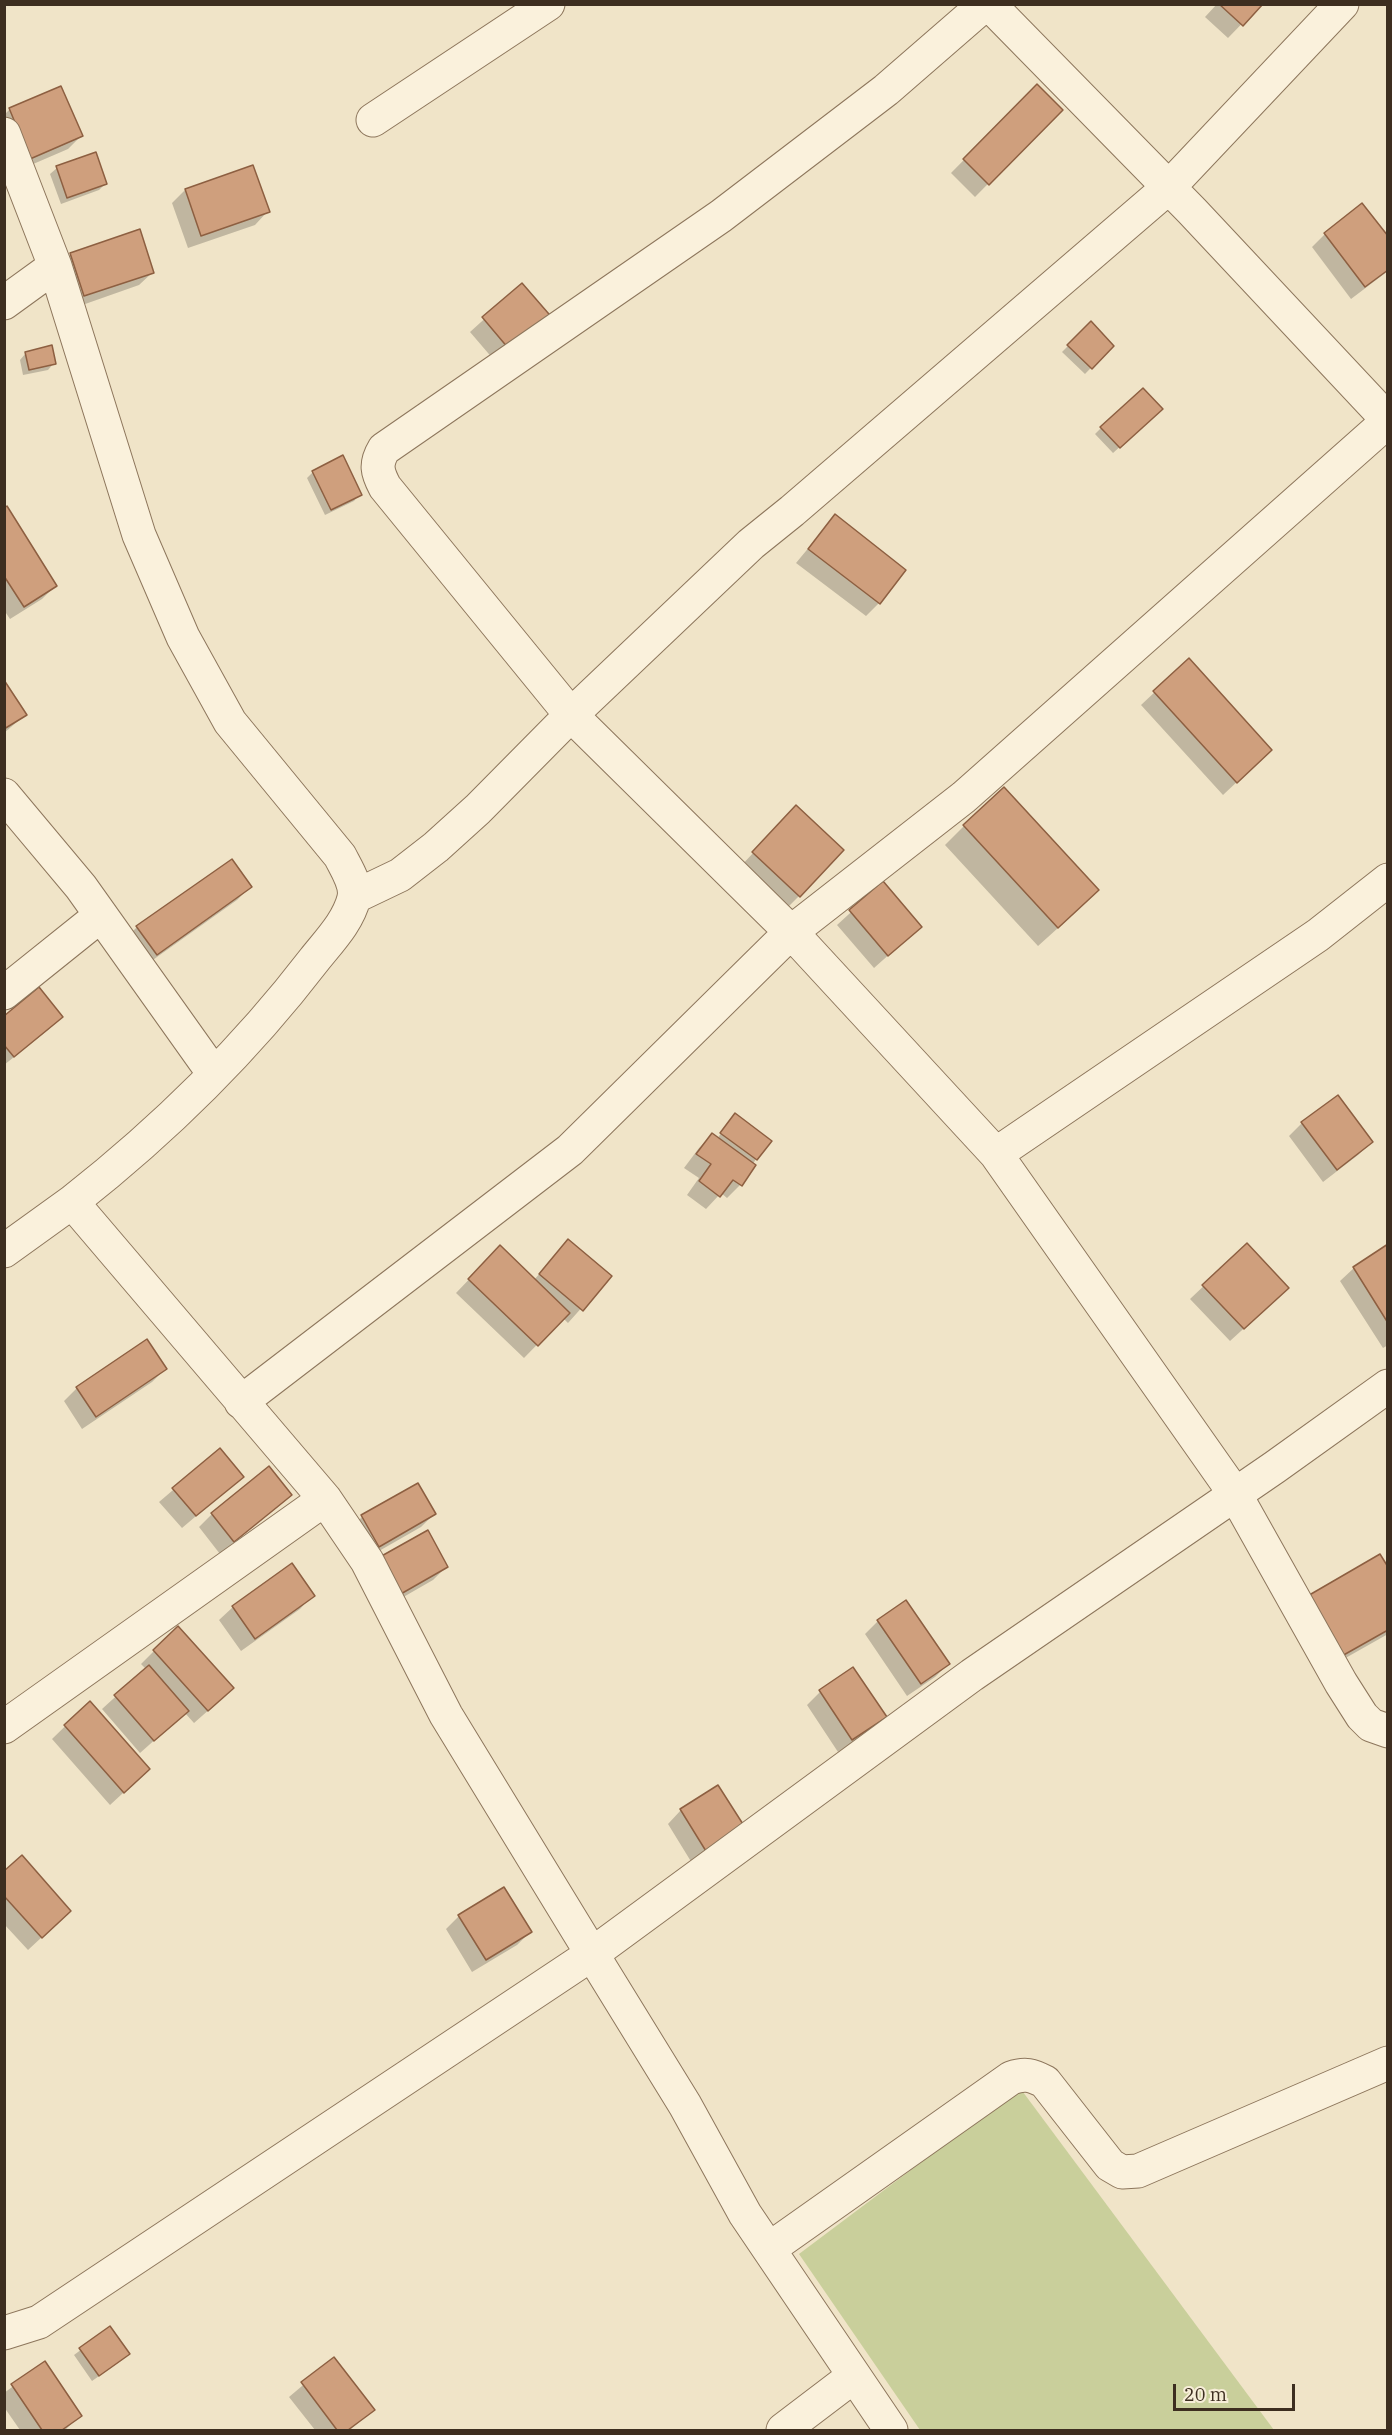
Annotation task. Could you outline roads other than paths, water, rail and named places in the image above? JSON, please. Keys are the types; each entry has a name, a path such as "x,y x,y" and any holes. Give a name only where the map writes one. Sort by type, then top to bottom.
{"street":[{"path":"373,120 548,4"},
{"path":"241,1402 570,1150 791,932 964,797 1388,420 1169,187 987,4 886,90 721,216 384,449 377,460 378,473 385,487 571,716 791,932 996,1154 1235,1494 1341,1683 1375,1723"},
{"path":"354,897 400,875 436,847 751,544 801,504 1169,187 1342,4"},
{"path":"4,134 55,266 139,535 183,637 230,722 339,856 351,877 354,897 344,922 289,993 214,1074 142,1146 72,1202 4,1251"},
{"path":"4,303 55,266"},
{"path":"4,795 81,887 214,1074"},
{"path":"996,1154 1318,935 1388,880"},
{"path":"4,993 100,916"},
{"path":"72,1202 325,1499 367,1561 446,1715 685,2105 738,2202 891,2430"},
{"path":"4,2333 39,2322 592,1954 972,1675 1388,1386"},
{"path":"4,1727 325,1499"},
{"path":"769,2249 1011,2078 1020,2075 1032,2075 1045,2082 1110,2165 1122,2172 1138,2171 1388,2063"},
{"path":"783,2430 854,2376"}]}
